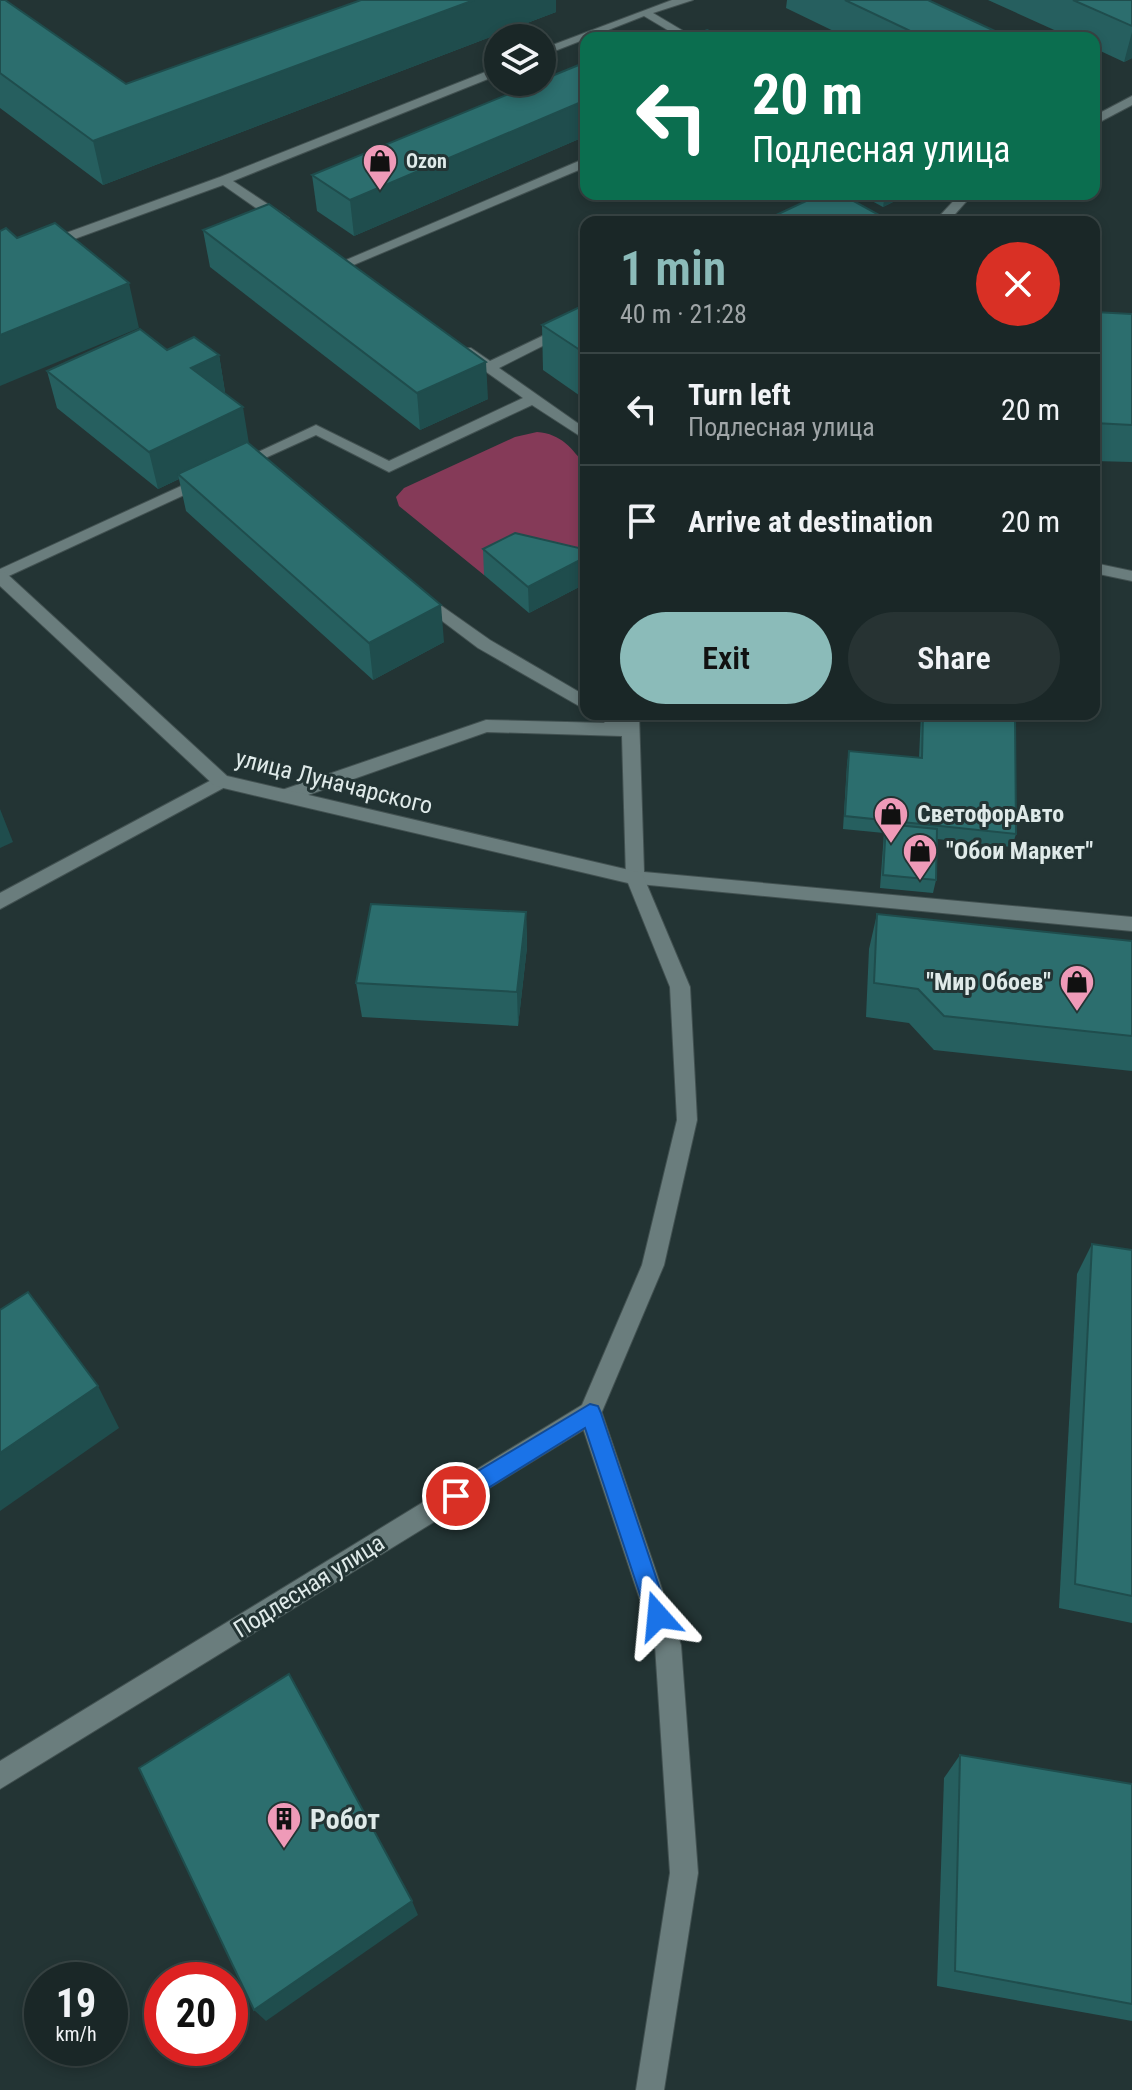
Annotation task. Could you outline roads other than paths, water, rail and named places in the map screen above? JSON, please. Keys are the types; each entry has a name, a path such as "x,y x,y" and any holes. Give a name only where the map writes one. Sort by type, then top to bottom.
{"street":[{"path":"594,32 644,12 655,3 687,0"},
{"path":"644,12 679,32"},
{"path":"556,47 580,38"},
{"path":"0,262 224,180 484,77"},
{"path":"1100,116 1111,106 1132,100"},
{"path":"346,263 580,165"},
{"path":"224,180 298,230"},
{"path":"947,216 961,200"},
{"path":"0,244 15,256"},
{"path":"489,367 580,322"},
{"path":"453,341 580,432"},
{"path":"0,576 250,467 316,429 389,467 533,399"},
{"path":"1100,569 1132,576"},
{"name":"улица Луначарского","path":"0,576 221,781 635,878 1132,924"},
{"path":"408,586 484,644 580,700"},
{"path":"285,796 486,726 630,722 635,878 680,987 687,1120 653,1265 590,1413 668,1645 684,1873 650,2090"},
{"path":"0,902 221,781"},
{"name":"Подлесная улица","path":"0,1776 590,1413"}],"place":[{"name":"Ozon","path":"380,192"},
{"name":"СветофорАвто","path":"891,845"},
{"name":"\"Обои Маркет\"","path":"920,882"},
{"name":"\"Мир Обоев\"","path":"1077,1013"},
{"name":"Робот","path":"284,1850"}]}
